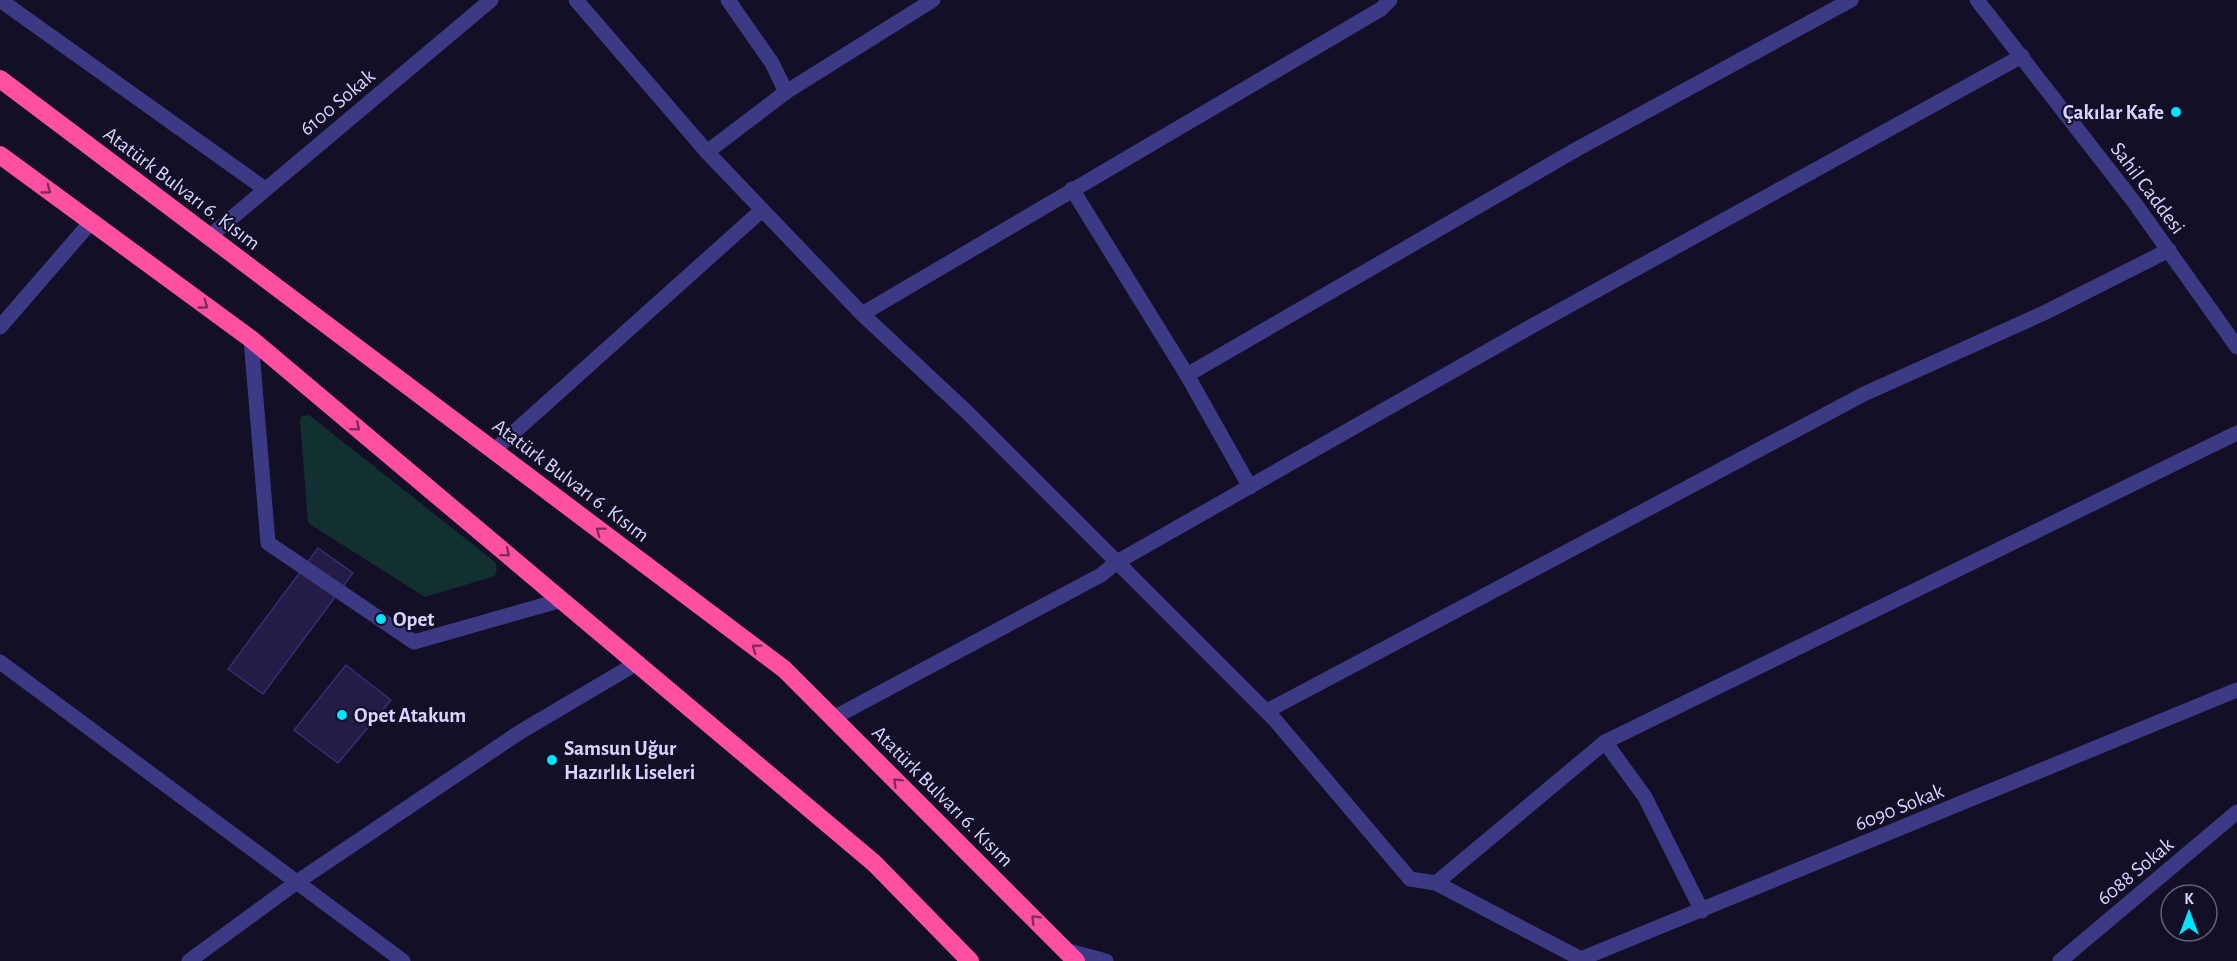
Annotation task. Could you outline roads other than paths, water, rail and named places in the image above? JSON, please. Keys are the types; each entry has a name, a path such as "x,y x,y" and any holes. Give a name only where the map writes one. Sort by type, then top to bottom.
{"highway":[{"name":"Atatürk Bulvarı 6. Kısım","path":"0,79 784,669 1071,955"},
{"path":"0,155 251,339 874,862 970,961"}],"street":[{"path":"0,0 265,189"},
{"name":"6100 Sokak","path":"209,237 491,0"},
{"path":"576,0 707,152 862,314 968,412 1267,711 1410,879 1436,883 1579,960"},
{"path":"728,0 772,63 786,92"},
{"path":"707,152 786,92 933,0"},
{"path":"862,314 1381,9 1390,0"},
{"path":"1187,375 1577,148 1851,0"},
{"name":"Sahil Caddesi","path":"1977,0 2134,202 2237,347"},
{"path":"833,718 1101,575 1117,562 1543,320 2022,56"},
{"path":"1072,189 1187,375 1250,487"},
{"path":"493,450 762,210"},
{"path":"0,327 91,222"},
{"path":"1267,711 1864,394 2046,312 2169,250"},
{"path":"251,339 268,543 414,642 562,600"},
{"path":"1436,883 1605,742 2237,433"},
{"path":"0,662 403,961"},
{"path":"189,961 297,882 520,732 637,663"},
{"name":"6090 Sokak","path":"1579,960 2237,690"},
{"path":"1605,742 1645,797 1702,910"},
{"name":"6088 Sokak","path":"2060,961 2237,812"},
{"path":"1071,955 1106,961"}],"place":[{"name":"Çakılar Kafe","path":"2176,112"},
{"name":"Opet","path":"381,619"},
{"name":"Opet Atakum","path":"342,715"},
{"name":"Samsun Uğur Hazırlık Liseleri","path":"552,760"}]}
